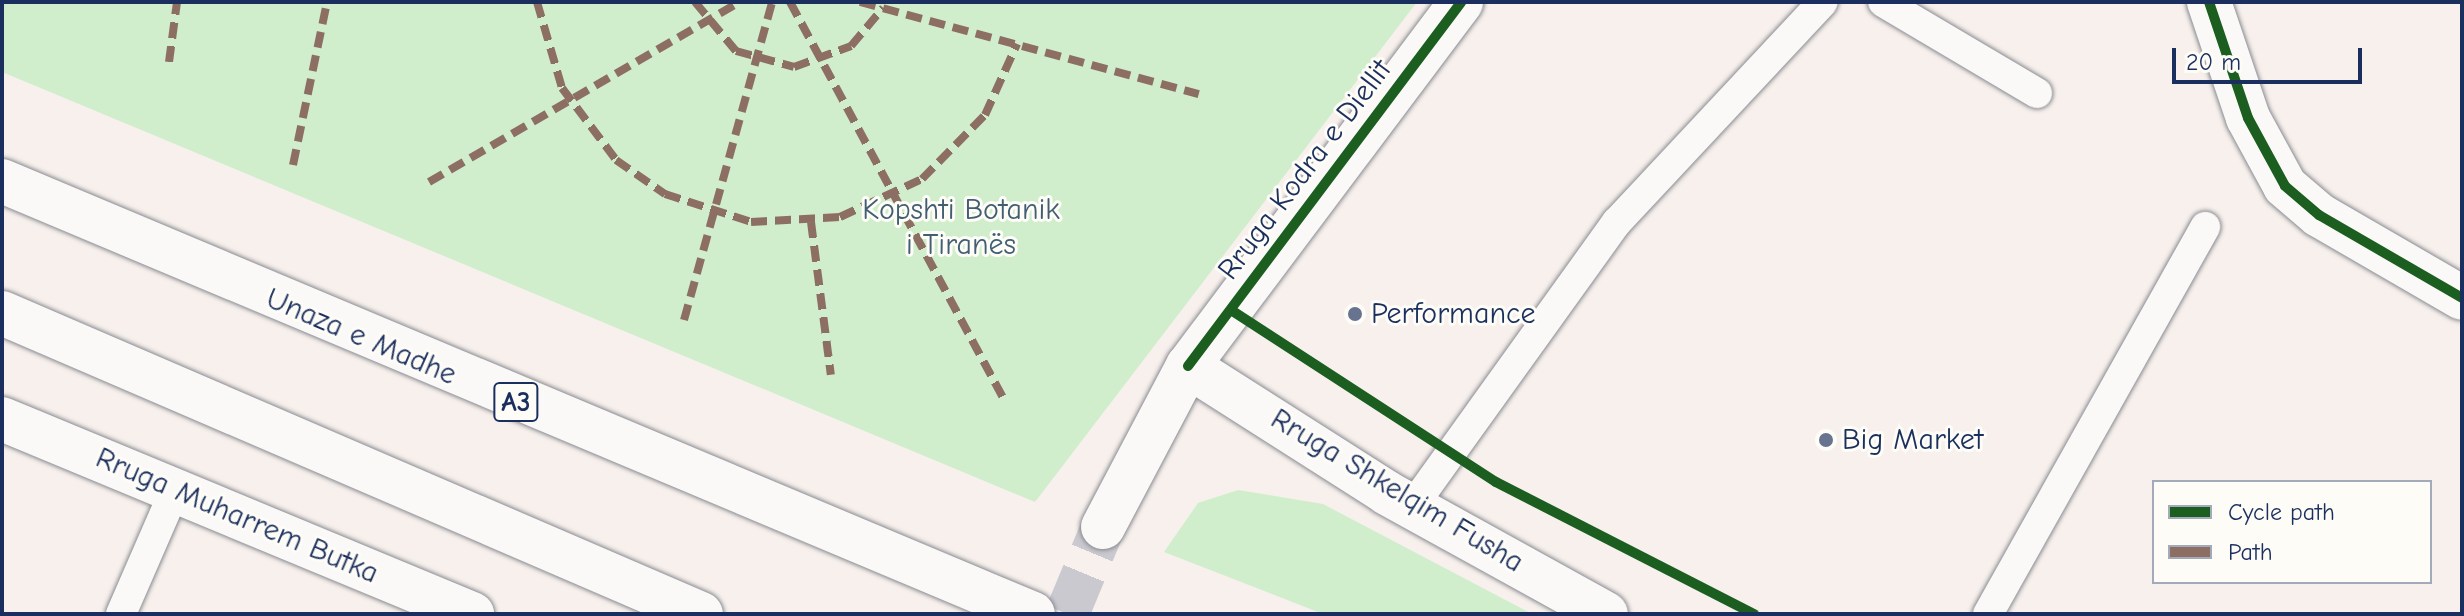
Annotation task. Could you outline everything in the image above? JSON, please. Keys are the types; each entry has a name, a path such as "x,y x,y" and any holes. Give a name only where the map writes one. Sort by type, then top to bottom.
{"main road":[{"name":"Rruga Kodra e Diellit","path":"1103,527 1188,366 1461,2"},
{"path":"2209,2 2248,118 2285,186 2319,215 2462,298"},
{"name":"Unaza e Madhe","path":"2,181 1033,614"},
{"path":"2,313 701,614"},
{"name":"Rruga Shkelqim Fusha","path":"1188,366 1412,507 1606,614"},
{"name":"Rruga Muharrem Butka","path":"2,419 472,614"}],"lane":[{"path":"1412,507 1617,222 1823,2"},
{"path":"1883,2 2037,93"},
{"path":"1988,614 2205,227"},
{"path":"121,614 175,490"}],"green space":[{"name":"Kopshti Botanik i Tiranës","path":"2,2 1417,2 1035,502 2,72"},
{"path":"1238,490 1323,504 1532,614 1323,614 1164,552 1198,503"}],"tunnel":[{"path":"1067,614 1103,527"}],"marked path":[{"path":"169,62 177,2"},
{"path":"293,165 327,2"},
{"path":"537,2 562,88 616,160 665,194 751,222 840,217 922,179 985,115 1017,44"},
{"path":"695,2 736,51 794,67 851,46 883,8"},
{"path":"429,182 740,2"},
{"path":"684,320 772,2"},
{"path":"790,2 1004,399"},
{"path":"860,2 1199,94"},
{"path":"811,222 831,375"}],"cycle path":[{"path":"1188,366 1461,2"},
{"path":"2209,2 2248,118 2285,186 2319,215 2462,298"},
{"path":"1231,310 1496,482 1754,614"}],"place":[{"name":"Performance","path":"1355,314"},
{"name":"Big Market","path":"1826,440"}]}
